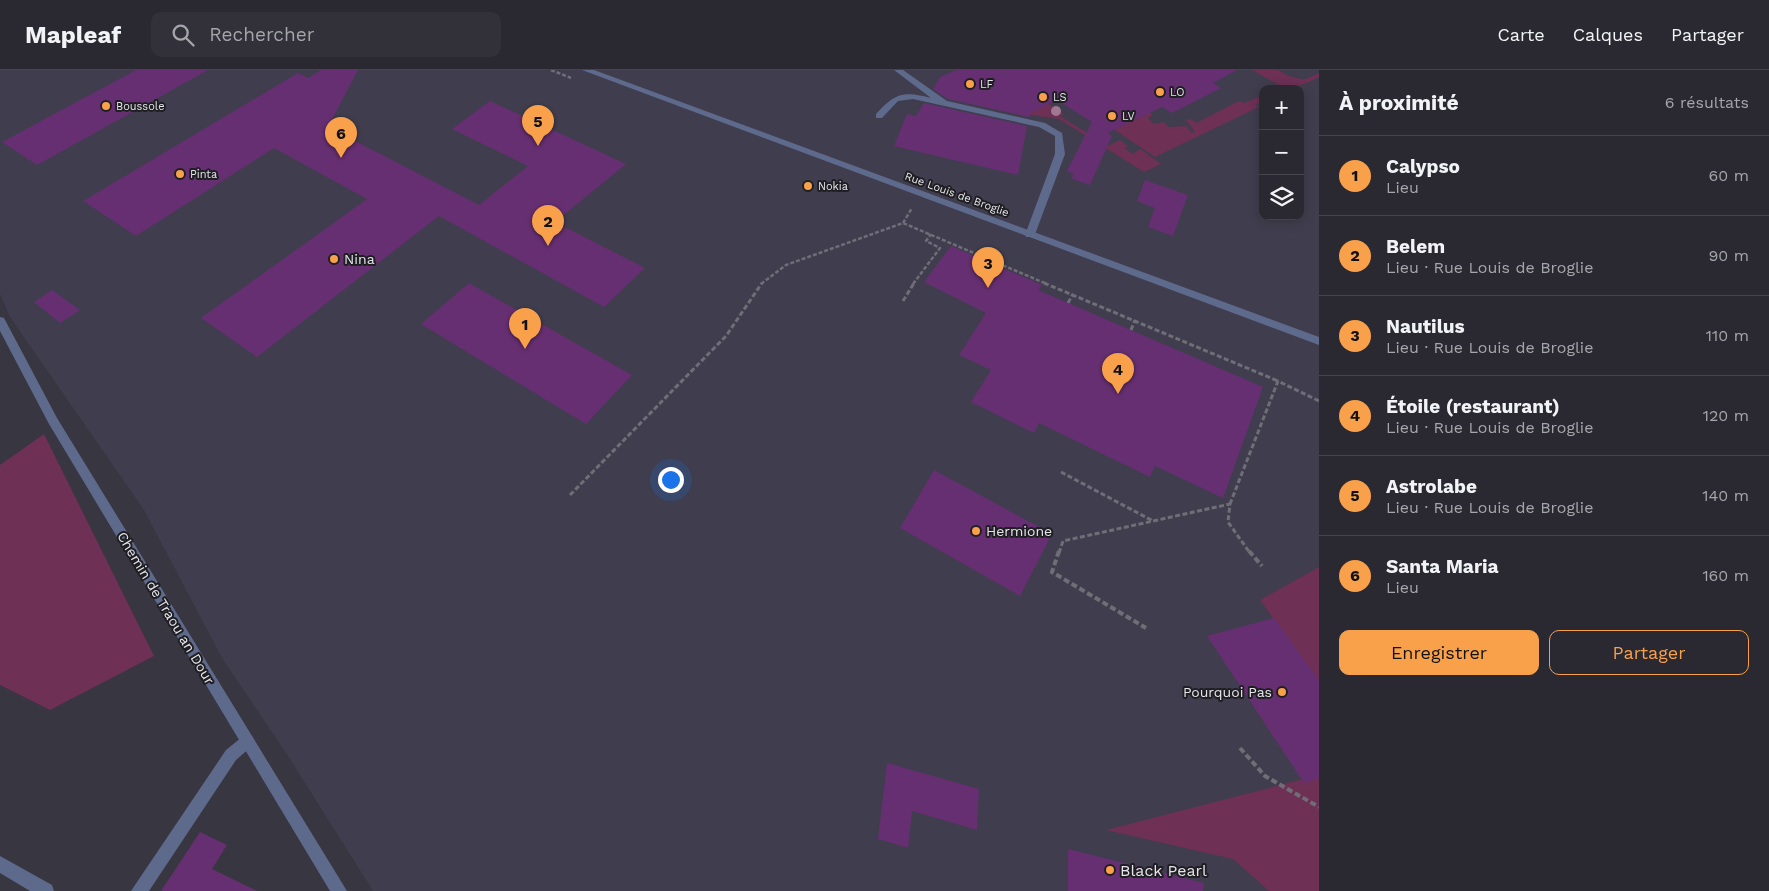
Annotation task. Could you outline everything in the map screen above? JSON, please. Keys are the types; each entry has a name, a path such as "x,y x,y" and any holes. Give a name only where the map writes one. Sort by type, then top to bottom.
{"street":[{"name":"Rue Louis de Broglie","path":"586,70 1319,341"},
{"path":"898,70 944,103"},
{"path":"879,116 895,99 913,96 1042,125 1059,135 1060,154 1030,234"},
{"name":"Chemin de Traou an Dour","path":"0,321 52,421 339,891"},
{"path":"139,891 231,755 247,741"},
{"path":"0,864 46,891"}],"path":[{"path":"570,495 726,336 762,281 786,264 904,222 914,206"},
{"path":"904,222 1278,381 1319,401"},
{"path":"903,301 917,278 940,248 926,241 931,234"},
{"path":"1068,303 1073,294"},
{"path":"1130,330 1135,320"},
{"path":"1262,566 1242,545 1228,522 1230,504 1278,381"},
{"path":"1061,472 1154,521"},
{"path":"1146,628 1052,572 1064,542 1230,504"},
{"path":"1240,748 1266,776 1319,807"}],"shaded area":[{"path":"0,70 1319,70 1319,891 373,891 290,759 222,658 144,510 10,317 0,294"},
{"path":"1252,70 1278,70 1289,76 1301,79 1306,79 1319,73 1319,77 1299,85 1282,85"},
{"path":"1259,97 1259,104 1255,104 1259,107 1155,157 1106,124 1135,102 1153,115 1148,118 1154,124 1164,122 1168,127 1186,126 1192,133 1195,132 1186,120 1191,119 1196,123 1239,101 1244,103"},
{"path":"1049,104 1064,114 1060,116 1108,146 1120,140 1128,146 1124,148 1133,154 1140,149 1161,164 1144,172 1059,119 1018,113"},
{"path":"44,434 154,656 50,710 0,685 0,465"},
{"path":"1319,567 1319,681 1260,600"},
{"path":"1319,775 1319,891 1269,891 1233,859 1106,830"}],"building":[{"name":"Boussole","path":"136,70 208,70 37,165 2,142"},
{"path":"321,70 358,70 328,127 479,205 528,166 452,129 490,101 626,164 555,222 645,268 604,307 439,216 257,357 201,318 367,199 274,148 136,236 83,201 298,73 308,78"},
{"path":"956,70 1237,70 1213,83 1221,88 1172,113 1162,107 1108,133 1112,136 1090,185 1072,179 1073,174 1067,171 1092,122 1057,100 1030,113 1029,117 948,99 933,89 940,77"},
{"path":"924,103 1027,126 1018,175 894,146 907,114 916,116"},
{"path":"1145,180 1188,195 1173,236 1148,227 1155,208 1137,201"},
{"path":"951,246 1042,285 1038,290 1263,387 1223,498 1155,466 1150,477 1039,423 1034,433 971,402 991,370 959,355 986,313 924,282"},
{"path":"469,283 632,375 586,424 421,324"},
{"path":"52,290 80,310 60,323 34,302"},
{"name":"Hermione","path":"934,470 1052,534 1020,596 900,528"},
{"name":"Pourquoi Pas","path":"1274,618 1319,680 1319,778 1304,783 1207,636"},
{"path":"887,763 979,789 977,830 912,811 908,848 878,839"},
{"path":"200,832 227,845 212,869 257,891 161,891"},
{"name":"Black Pearl","path":"1068,849 1204,883 1203,891 1068,891"}],"place":[{"name":"LF","path":"970,84"},
{"name":"LO","path":"1160,92"},
{"name":"LS","path":"1043,97"},
{"name":"Boussole","path":"106,106"},
{"name":"LV","path":"1112,116"},
{"name":"Astrolabe","path":"538,146"},
{"name":"Santa Maria","path":"341,158"},
{"name":"Pinta","path":"180,174"},
{"name":"Nokia","path":"808,186"},
{"name":"Belem","path":"548,246"},
{"name":"Nina","path":"334,259"},
{"name":"Nautilus","path":"988,288"},
{"name":"Calypso","path":"525,349"},
{"name":"Étoile (restaurant)","path":"1118,394"},
{"name":"Hermione","path":"976,531"},
{"name":"Pourquoi Pas","path":"1282,692"},
{"name":"Black Pearl","path":"1110,870"}]}
